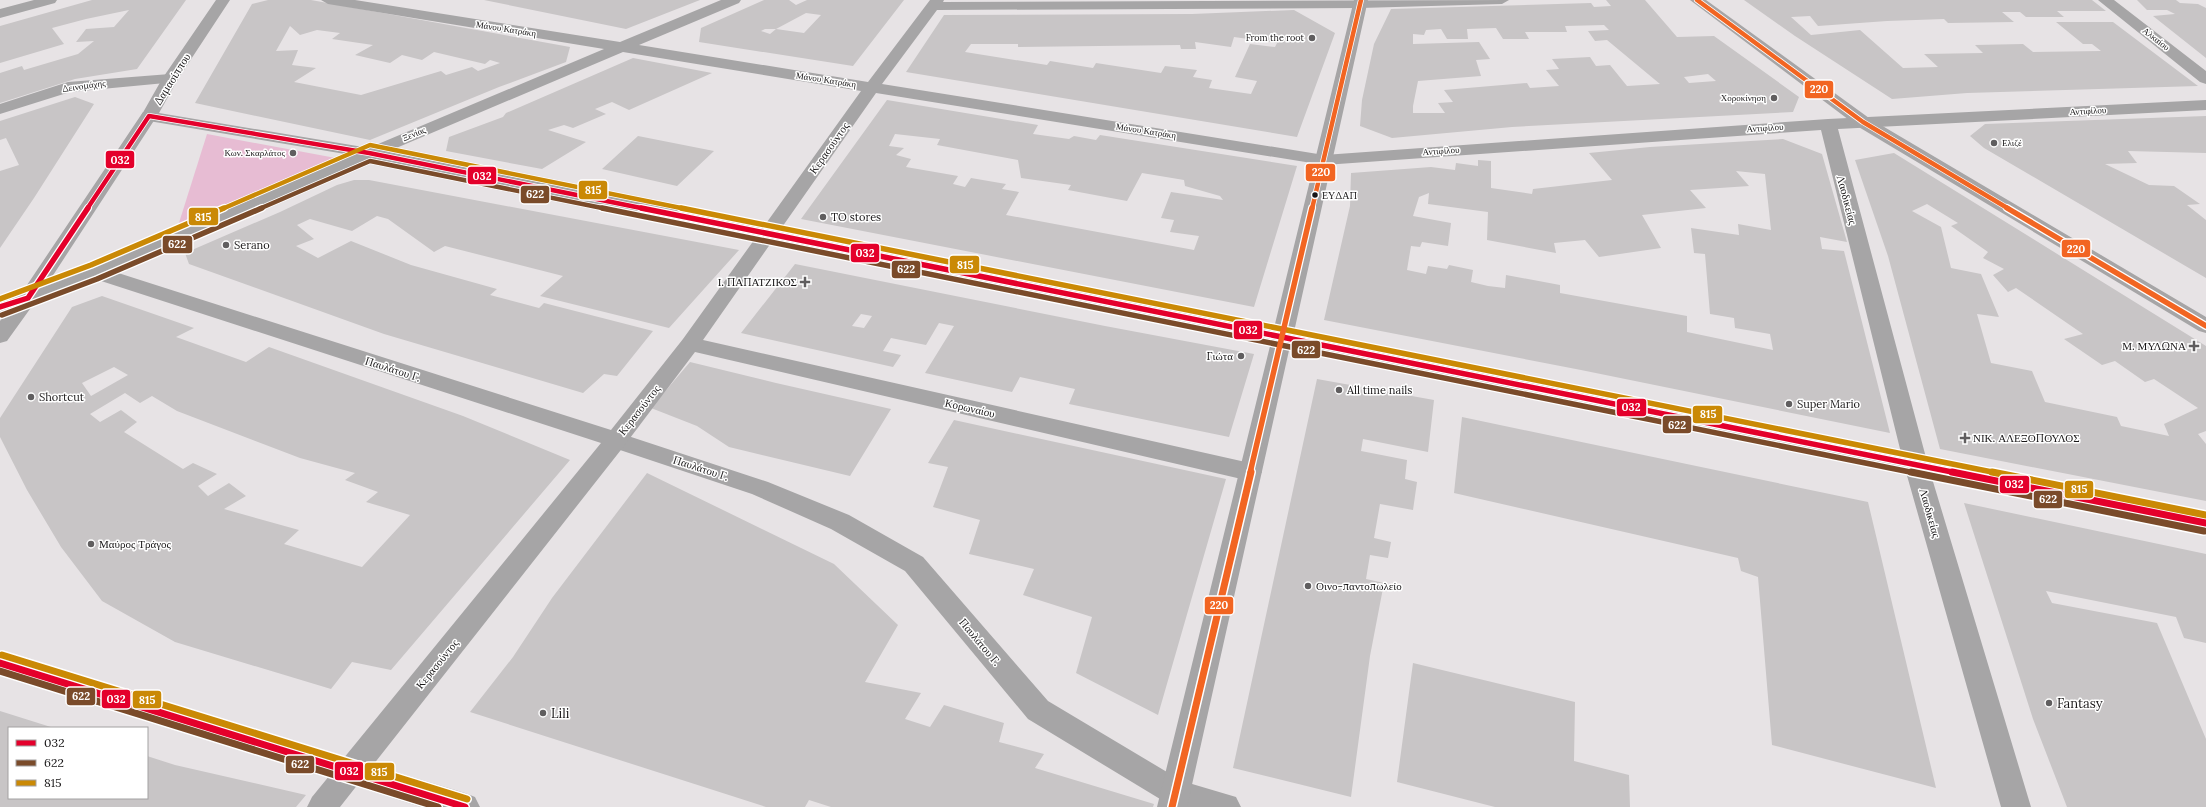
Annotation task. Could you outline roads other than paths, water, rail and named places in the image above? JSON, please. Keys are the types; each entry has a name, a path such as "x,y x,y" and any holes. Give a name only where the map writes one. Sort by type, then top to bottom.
{"street":[{"path":"0,14 50,0"},
{"name":"Δαμασίππου","path":"0,336 28,298 149,116 170,79 223,0"},
{"name":"Μάνου Κατράκη","path":"328,0 1324,160"},
{"name":"Ξενίας","path":"0,307 28,298 94,272 369,153 734,0"},
{"path":"935,3 1361,2 1502,0"},
{"path":"1697,0 1863,122 2206,326"},
{"name":"Αλκαίου","path":"2105,0 2206,79"},
{"path":"1174,800 1361,2"},
{"name":"Κερασούντος","path":"322,807 616,440 690,344 872,87 935,3"},
{"name":"Δεινομάχης","path":"0,108 68,87 170,79"},
{"name":"Αντιφίλου","path":"1324,160 1828,124 2206,106"},
{"path":"149,116 369,153 2206,523"},
{"name":"Λαοδικείας","path":"1828,124 1916,465 2016,807"},
{"name":"Παυλάτου Γ.","path":"94,272 616,440 760,488 840,522 914,564 1038,710 1174,800 1226,807"},
{"name":"Κορωναίου","path":"690,344 1250,472"},
{"path":"1,661 465,807"}],"place":[{"name":"From the root","path":"1312,38"},
{"name":"Χοροκίνηση","path":"1774,98"},
{"name":"Ελιζέ","path":"1994,143"},
{"name":"Κων. Σκαρλάτος","path":"293,153"},
{"name":"ΕΥΔΑΠ","path":"1315,195"},
{"name":"TO stores","path":"823,217"},
{"name":"Serano","path":"226,245"},
{"name":"Ι. ΠΑΠΑΤΖΙΚΟΣ","path":"805,282"},
{"name":"Μ. ΜΥΛΩΝΑ","path":"2194,346"},
{"name":"Γιώτα","path":"1241,356"},
{"name":"All time nails","path":"1339,390"},
{"name":"Shortcut","path":"31,397"},
{"name":"Super Mario","path":"1789,404"},
{"name":"ΝΙΚ. ΑΛΕΞΟΠΟΥΛΟΣ","path":"1965,438"},
{"name":"Μαύρος Τράγος","path":"91,544"},
{"name":"Οινο-παντοπωλείο","path":"1308,586"},
{"name":"Fantasy","path":"2049,703"},
{"name":"Lili","path":"543,713"}]}
